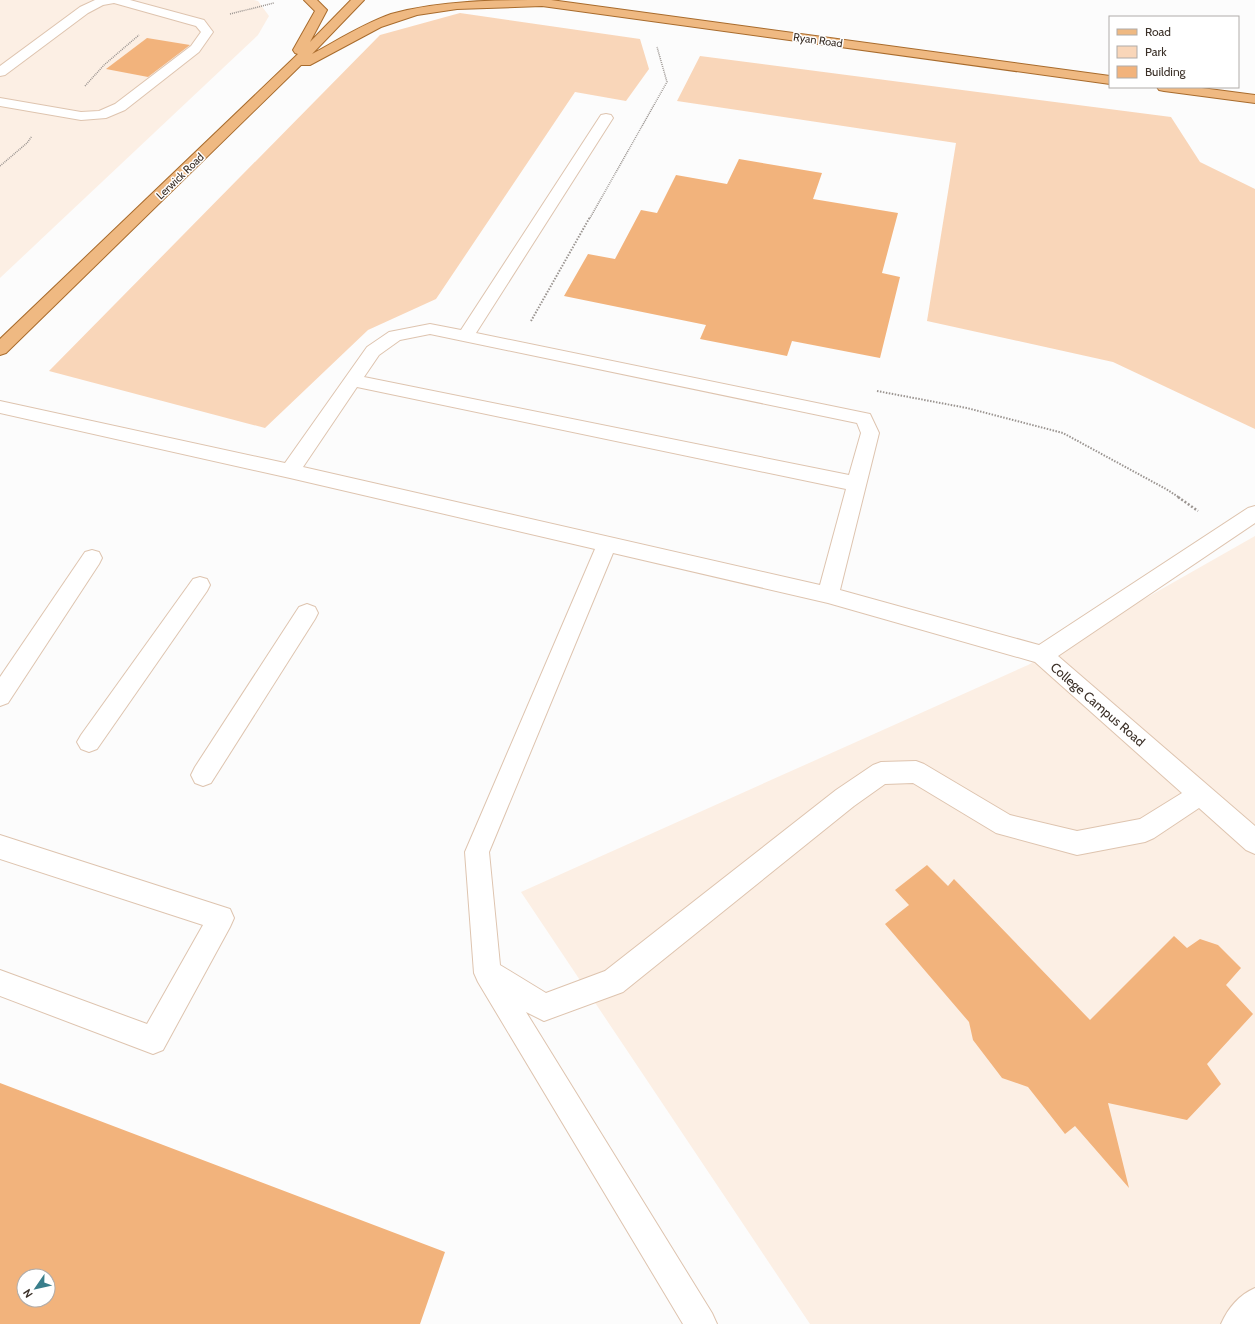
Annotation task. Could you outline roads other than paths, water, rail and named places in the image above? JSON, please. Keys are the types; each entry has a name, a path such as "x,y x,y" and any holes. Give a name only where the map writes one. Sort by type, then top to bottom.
{"main road":[{"path":"286,73 321,10 310,0"},
{"name":"Lerwick Road","path":"0,349 286,73 358,0"},
{"name":"Ryan Road","path":"525,0 542,1 649,18 1109,80"},
{"path":"286,73 377,24 414,12 458,5 542,1"},
{"path":"1172,88 1255,99"}],"street":[{"path":"0,72 84,10 100,2 111,0"},
{"path":"0,102 81,116 101,115 120,107 195,49 207,32 200,23 117,0"},
{"path":"466,336 606,118"},
{"path":"290,471 373,351 395,336 430,329 864,418 870,433 828,595"},
{"path":"352,380 857,484"},
{"path":"0,407 290,471 828,595 1042,655"},
{"name":"College Campus Road","path":"1255,513 1042,655 1255,842"},
{"path":"607,544 477,852 486,973 701,1324"},
{"path":"0,696 92,558"},
{"path":"89,742 200,585"},
{"path":"203,775 307,613"},
{"path":"486,973 544,1007 613,982 839,803 881,773 916,772 1005,824 1077,843 1145,830 1200,794"},
{"path":"0,847 221,918 153,1040 0,982"},
{"path":"1237,1324 1255,1304"}]}
